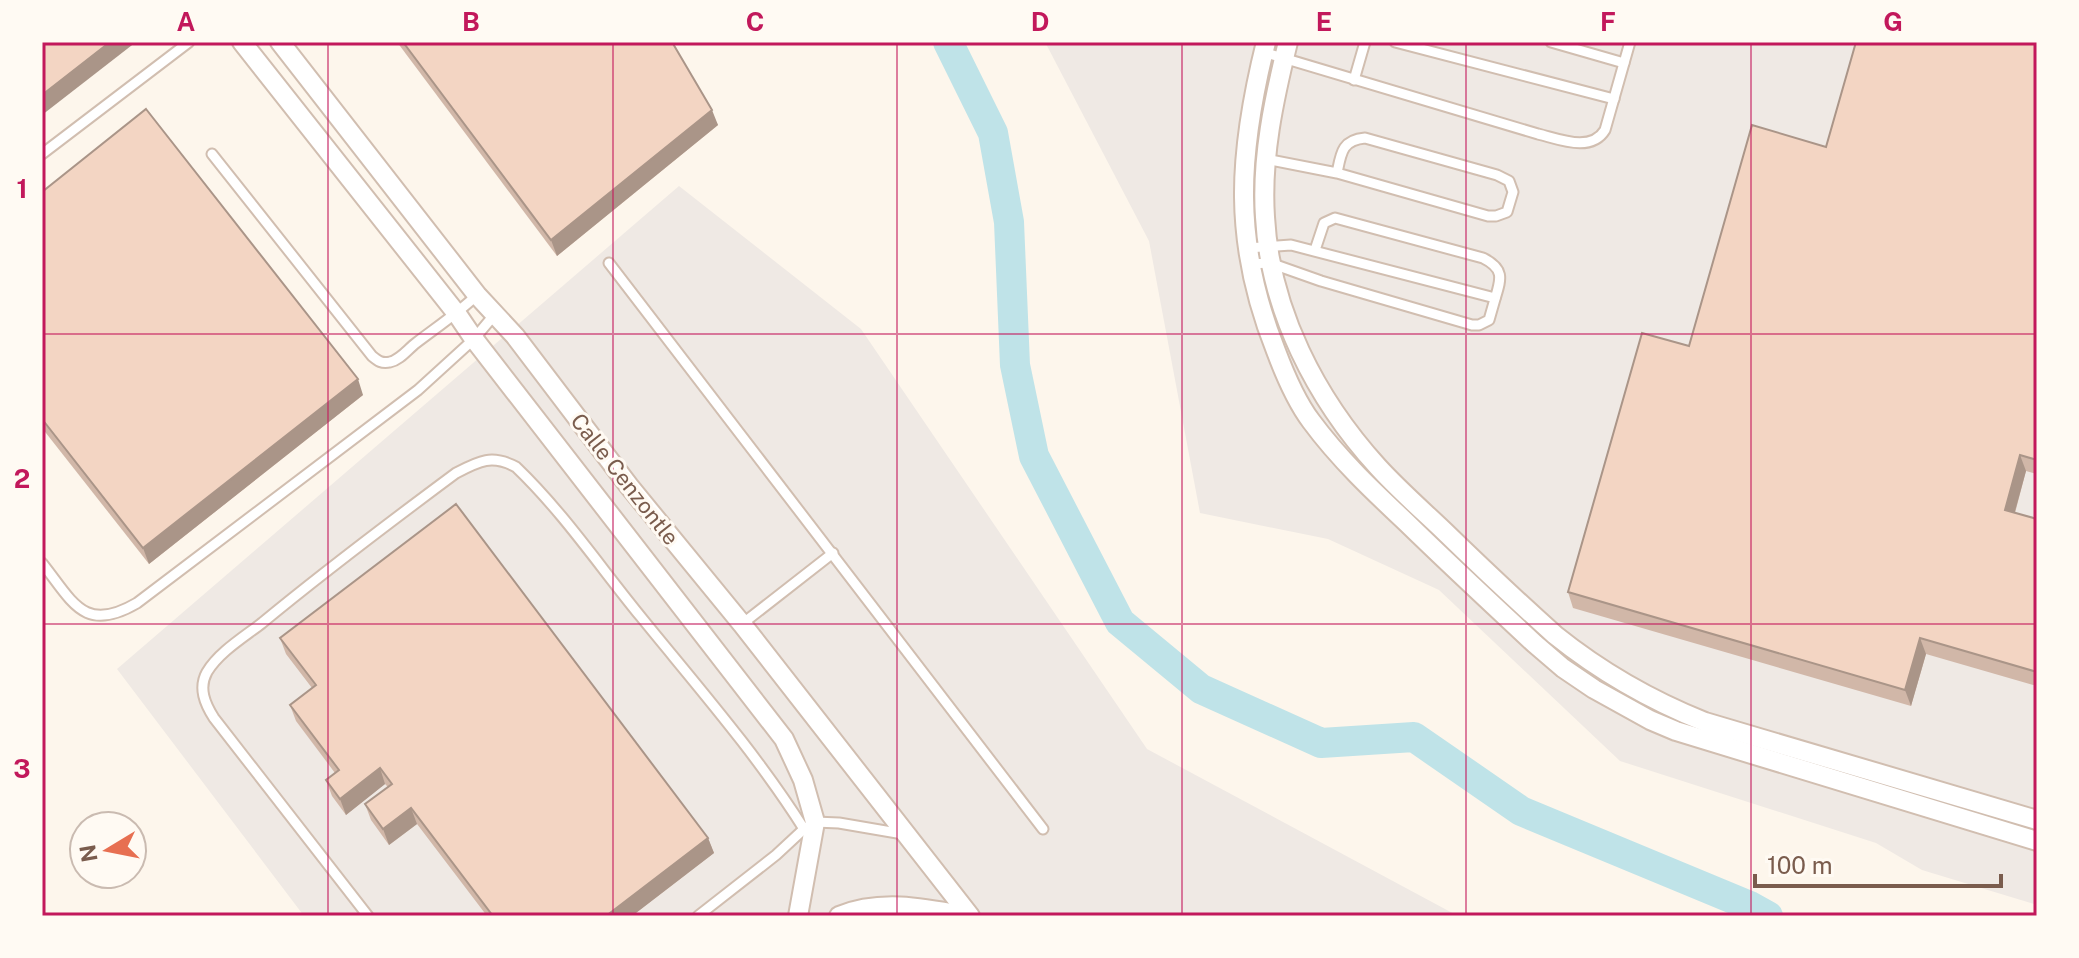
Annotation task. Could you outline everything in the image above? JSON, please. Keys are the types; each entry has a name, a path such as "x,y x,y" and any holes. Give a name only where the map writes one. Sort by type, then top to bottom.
{"street":[{"name":"Calle Cenzontle","path":"242,42 457,314 784,739 803,780 809,825 798,916"},
{"name":"Calle Cenzontle","path":"280,42 477,295 515,336 629,486 742,624 968,916"},
{"path":"1264,47 1244,156 1243,191 1249,256 1272,342 1299,401 1342,460 1563,668 1625,707 1676,731 2037,841"},
{"path":"1286,51 1266,159 1265,214 1269,254 1289,326 1322,394 1349,433 1379,468 1555,635 1632,688 1705,722 2037,820"},
{"path":"839,916 863,909 891,911 913,907 968,916"}],"lane":[{"path":"42,154 189,42"},
{"path":"1354,80 1365,42"},
{"path":"1395,42 1614,99"},
{"path":"1551,42 1624,63"},
{"path":"1264,47 1286,51 1354,80 1568,142 1587,142 1600,137 1605,130 1630,42"},
{"path":"1244,156 1337,173 1488,216 1507,212 1513,192 1509,181 1497,175 1365,138 1352,140 1346,145 1337,173"},
{"path":"212,154 372,356 380,362 397,359 477,295"},
{"path":"1249,256 1269,254 1321,281 1472,325 1489,320 1501,279 1496,267 1483,258 1344,220 1331,218 1324,223 1315,250"},
{"path":"1249,256 1269,254 1291,245 1495,298"},
{"path":"609,263 1043,829"},
{"path":"42,563 70,599 89,614 106,616 121,612 418,390 474,339 495,314"},
{"path":"368,916 214,718 206,705 203,683 214,664 317,578 456,473 472,464 491,459 516,467 595,556 809,825"},
{"path":"742,624 833,553"},
{"path":"698,916 809,825 839,823 907,835"}],"shaded area":[{"path":"1045,42 2037,42 2037,905 1922,870 1876,843 1620,761 1439,590 1328,539 1200,513 1149,241"},
{"path":"679,186 861,329 1147,749 1458,916 304,916 117,669"}],"building":[{"path":"42,42 110,42 42,95"},
{"path":"403,42 672,42 712,110 551,240"},
{"path":"1856,42 2037,42 2037,460 2020,455 2005,510 2037,519 2037,672 1920,638 1905,690 1568,592 1642,333 1689,346 1752,125 1826,147"},
{"path":"146,109 358,379 143,548 42,419 42,192"},
{"path":"456,504 708,838 606,916 493,916 411,808 383,829 365,804 392,784 380,768 340,799 326,780 339,770 290,705 316,685 280,638"}],"waterway":[{"path":"948,42 993,133 1009,222 1015,365 1034,456 1120,622 1201,689 1321,743 1414,737 1521,811 1768,916"}]}
